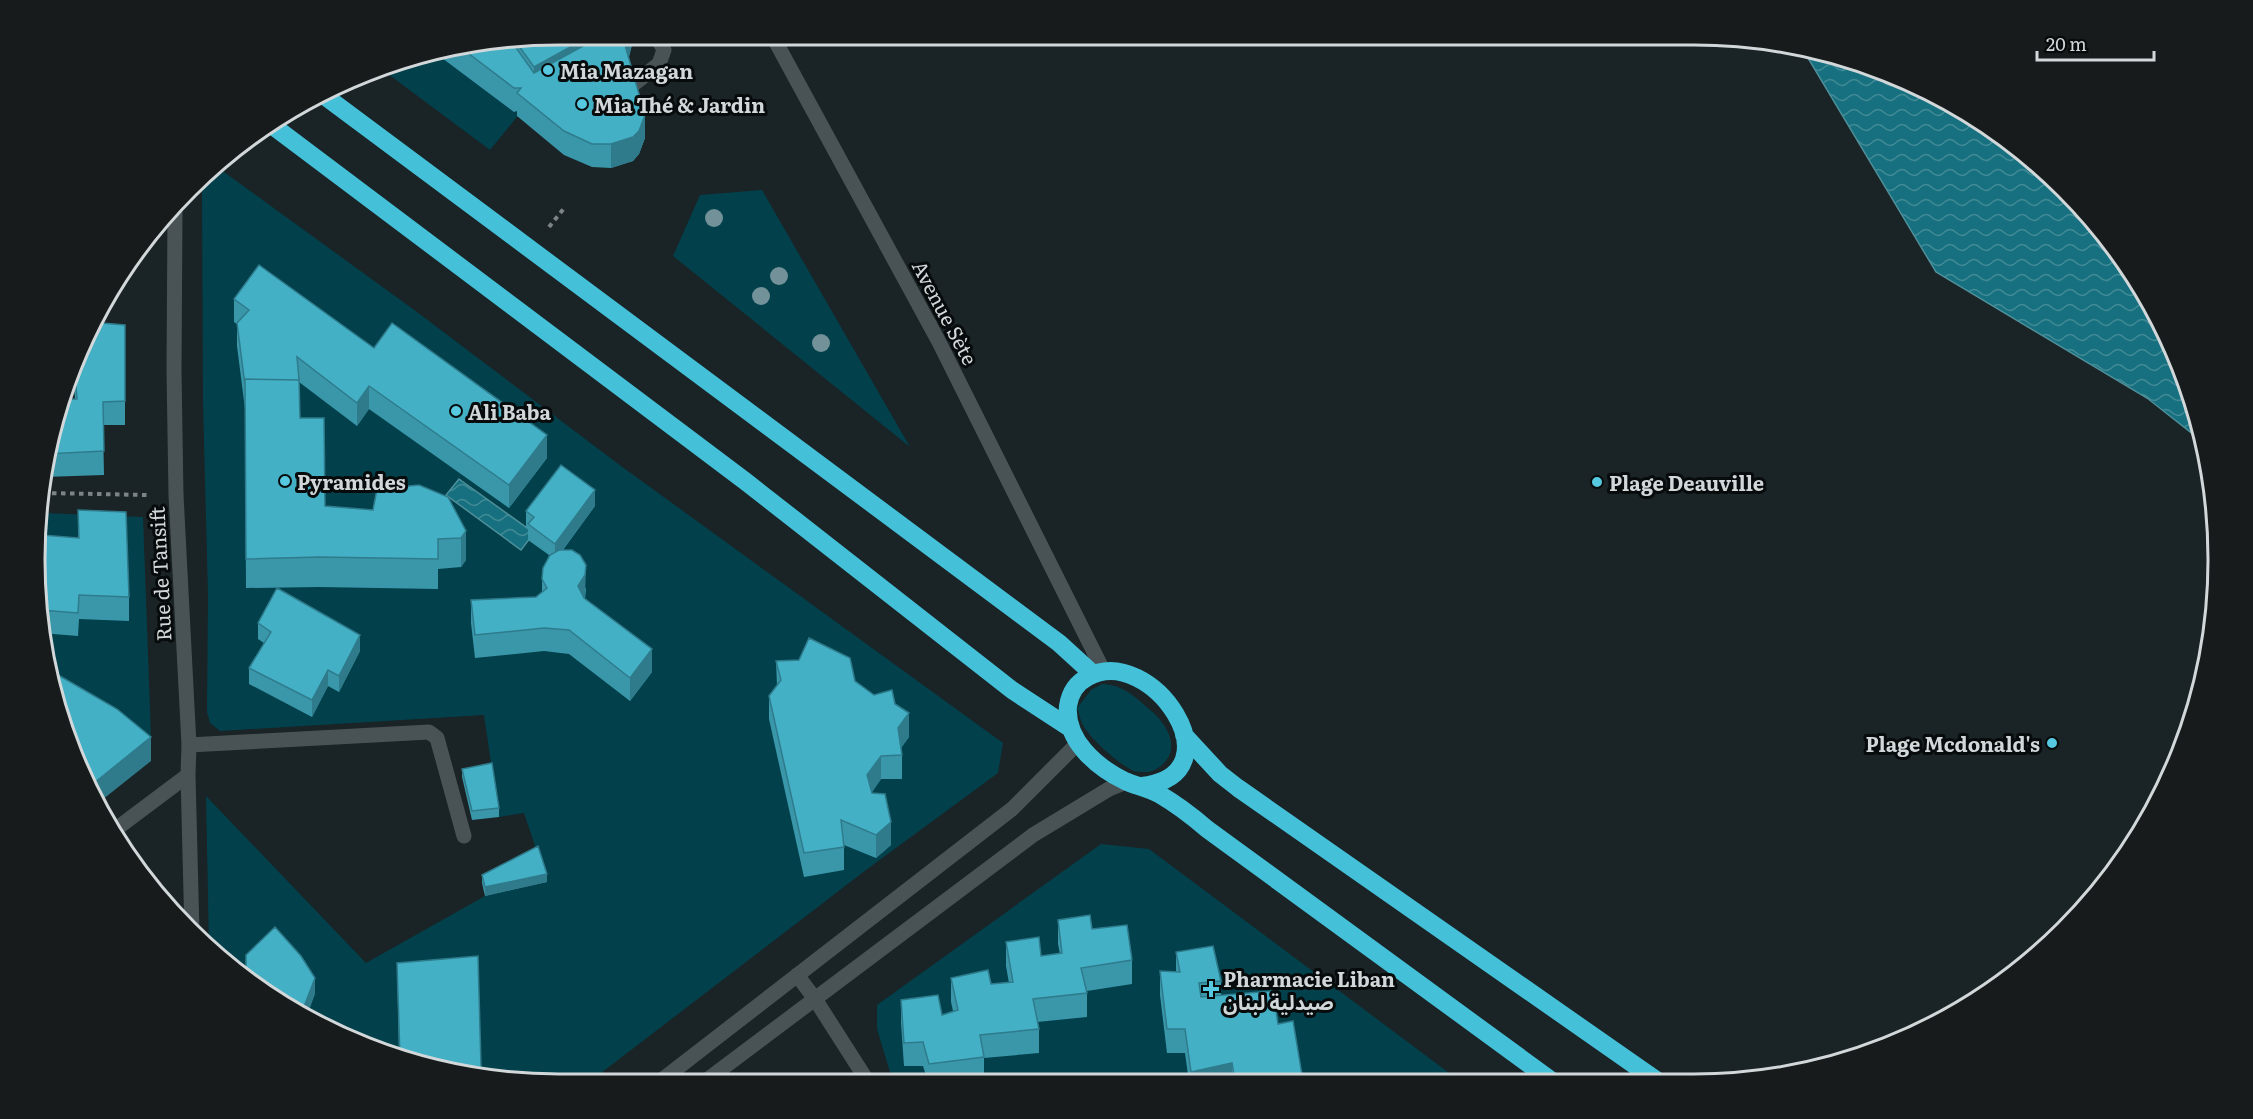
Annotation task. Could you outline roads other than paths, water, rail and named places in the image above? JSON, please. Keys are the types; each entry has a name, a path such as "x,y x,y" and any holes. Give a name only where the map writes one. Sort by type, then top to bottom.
{"highway":[{"path":"329,99 1098,673 1128,675 1148,684 1163,696 1175,710 1182,724 1185,752 1179,771 1165,781 1134,784"},
{"path":"278,130 745,481 1074,736 1093,759 1134,784 1186,811 1542,1074"},
{"path":"1074,736 1067,720 1070,696 1076,686 1098,673"},
{"path":"1184,735 1221,774 1238,788 1647,1074"}],"street":[{"path":"635,83 659,64 664,50 661,45"},
{"name":"Avenue Sète","path":"777,45 939,342 1075,612 1098,673"},
{"name":"Rue de Tansift","path":"175,218 176,495 189,745 192,918"},
{"path":"189,745 429,732 437,738 464,836"},
{"path":"670,1074 1012,809 1074,736"},
{"path":"120,826 188,775"},
{"path":"715,1074 1033,835 1109,789 1134,784"},
{"path":"797,975 863,1074"}],"water":[{"path":"1808,58 1859,72 1890,84 1951,114 2007,151 2057,196 2102,246 2139,302 2169,363 2181,394 2192,433 2147,398 1936,272"},
{"path":"459,479 534,533 521,550 446,495"}],"place":[{"name":"Mia Mazagan","path":"548,70"},
{"name":"Mia Thé & Jardin","path":"582,104"},
{"name":"Ali Baba","path":"456,411"},
{"name":"Pyramides","path":"285,481"},
{"name":"Plage Deauville","path":"1597,482"},
{"name":"Plage Mcdonald's","path":"2052,743"},
{"name":"Pharmacie Liban صيدلية لبنان","path":"1211,989"}]}
